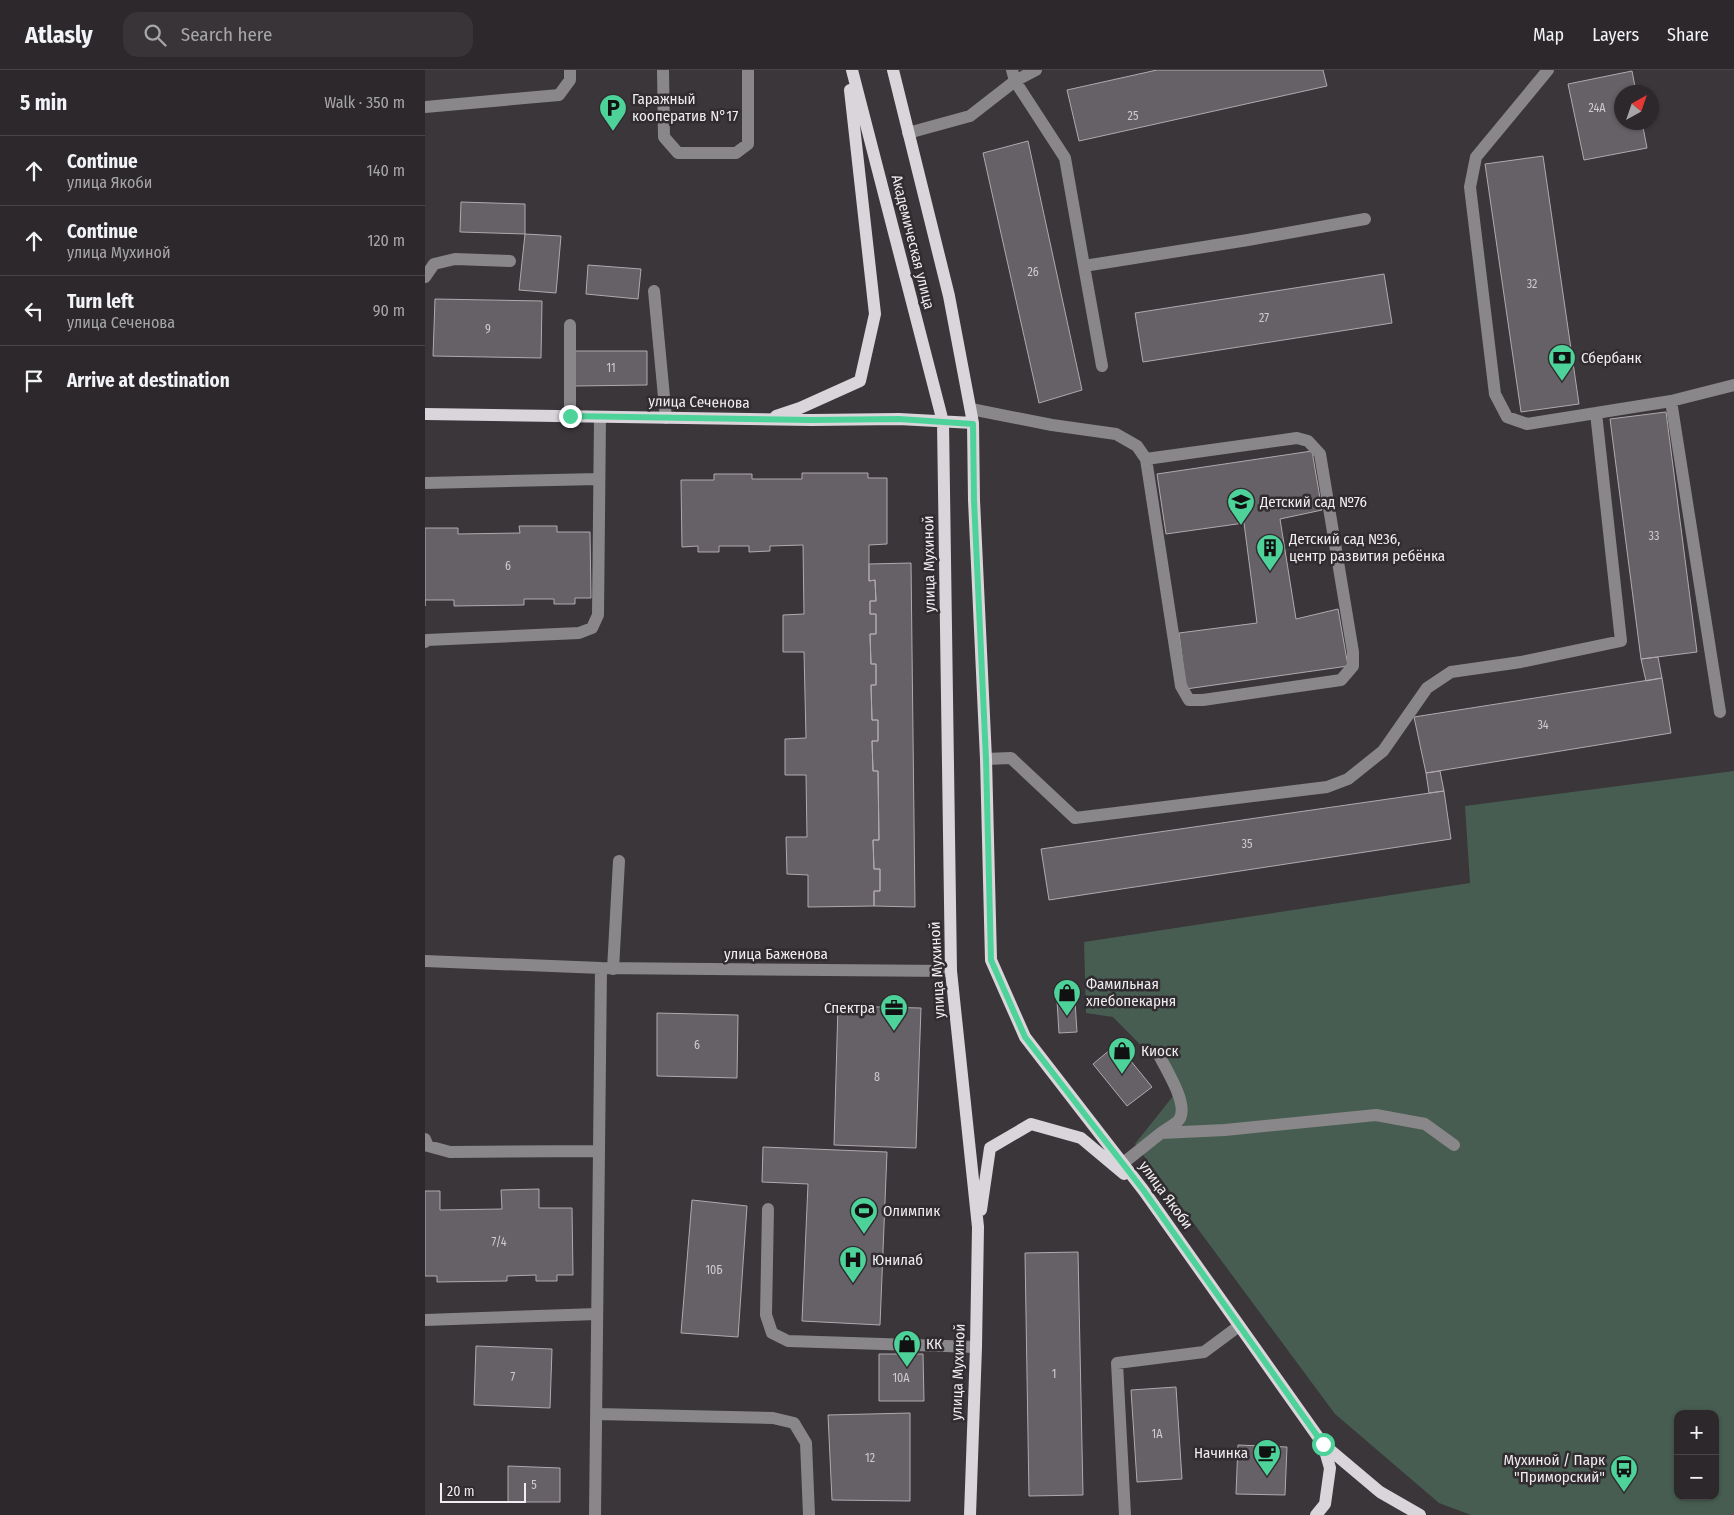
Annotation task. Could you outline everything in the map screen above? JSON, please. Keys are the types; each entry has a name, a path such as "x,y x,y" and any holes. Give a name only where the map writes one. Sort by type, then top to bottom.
{"main road":[{"path":"766,420 800,408 860,381 875,314 850,70"},
{"name":"Академическая улица","path":"850,70 943,422"},
{"path":"893,70 949,296 971,409 986,759"},
{"name":"улица Сеченова","path":"425,414 766,420 899,419 973,424"},
{"name":"улица Мухиной","path":"943,422 951,971 978,1227 970,1515"},
{"name":"улица Якоби","path":"986,759 991,960 1025,1037 1144,1191 1323,1444"},
{"path":"978,1227 990,1148 1031,1124 1081,1138 1144,1191"},
{"path":"1316,1515 1325,1504 1331,1468 1323,1444"},
{"path":"1323,1444 1380,1492 1420,1515"}],"street":[{"path":"425,107 559,95 570,80 570,70"},
{"path":"663,70 664,137 678,152 736,153 748,144 748,70"},
{"path":"908,132 970,116 1014,76 1036,70"},
{"path":"1548,70 1477,157 1470,187 1495,394 1507,417 1527,424 1671,401 1734,384"},
{"path":"1014,76 1065,158 1102,366"},
{"path":"1084,266 1365,219"},
{"path":"425,277 434,264 455,259 510,261"},
{"path":"654,291 666,418"},
{"path":"570,325 570,416"},
{"path":"1671,401 1720,712"},
{"path":"971,409 1052,425 1116,434 1137,446 1146,459 1181,686 1189,700 1203,700 1341,680 1353,666 1353,652 1320,454 1309,441 1297,438 1146,459"},
{"path":"986,759 1011,758 1075,818 1327,787 1348,778 1383,752 1427,688 1451,672 1521,662 1621,641 1596,413"},
{"path":"425,642 427,640 579,633 592,628 598,615 600,417"},
{"path":"425,483 599,479"},
{"path":"595,1515 599,1151 607,969 619,861"},
{"name":"улица Баженова","path":"425,961 607,969 951,971"},
{"path":"1123,1164 1179,1121 1182,1109 1181,1100 1159,1055"},
{"path":"1161,1133 1225,1130 1376,1115 1425,1124 1454,1145"},
{"path":"425,1139 428,1146 450,1152 599,1151"},
{"path":"768,1209 766,1315 772,1333 788,1341 976,1347"},
{"path":"425,1320 597,1314"},
{"path":"1125,1515 1117,1362 1204,1352 1239,1326"},
{"path":"597,1414 773,1418 794,1423 806,1443 809,1515"}],"green space":[{"path":"1734,771 1734,1515 1471,1515 1439,1503 1335,1414 1135,1144 1181,1086 1113,1017 1086,1013 1084,942 1470,883 1465,806"}],"building":[{"path":"1157,70 1323,70 1327,86 1079,141 1067,90"},
{"path":"1632,71 1635,85 1614,85 1614,130 1644,130 1647,148 1584,160 1568,84"},
{"path":"1028,141 1082,390 1039,403 983,153"},
{"path":"1543,156 1579,404 1521,412 1485,164"},
{"path":"461,202 525,204 525,234 460,232"},
{"path":"525,234 561,236 556,293 519,290"},
{"path":"588,265 641,269 638,299 586,294"},
{"path":"1384,274 1392,323 1143,362 1135,313"},
{"path":"435,299 542,301 541,358 433,356"},
{"path":"575,351 647,351 647,385 575,386"},
{"path":"1666,412 1697,652 1641,659 1610,419"},
{"name":"Детский сад №36, центр развития ребёнка","path":"1312,451 1322,510 1280,519 1296,619 1338,609 1348,666 1186,689 1179,633 1257,623 1244,523 1166,534 1157,474"},
{"path":"802,473 868,473 868,478 887,478 887,544 869,545 869,581 875,580 876,601 870,601 870,614 876,614 876,634 870,634 871,664 876,664 876,685 871,685 872,720 878,720 878,741 872,741 873,771 878,771 879,840 873,840 874,869 880,869 880,891 874,891 874,906 808,907 808,875 787,874 786,837 807,837 806,775 785,775 785,739 806,738 804,652 783,652 783,615 804,614 803,545 770,546 770,551 749,552 749,546 719,546 719,552 698,552 698,546 682,547 681,480 714,480 714,474 752,474 752,479 802,479"},
{"path":"519,526 557,526 557,532 590,532 591,598 575,598 575,604 554,604 554,599 524,599 524,605 454,606 454,600 425,600 425,528 458,528 458,534 520,533"},
{"path":"911,563 915,907 874,906 874,891 880,891 880,869 874,869 873,840 879,840 878,771 873,771 872,741 878,741 878,720 872,720 871,685 876,685 876,664 871,664 870,634 876,634 876,614 870,614 870,601 876,601 875,580 869,581 869,564"},
{"path":"1658,657 1662,678 1646,681 1641,659"},
{"path":"1662,678 1671,733 1426,773 1414,717"},
{"path":"1440,771 1444,791 1429,793 1426,773"},
{"path":"1444,791 1451,839 1049,900 1041,849"},
{"name":"Фамильная хлебопекарня","path":"1057,1001 1075,1001 1077,1032 1059,1033"},
{"path":"838,1006 921,1008 916,1148 834,1145"},
{"path":"657,1013 738,1015 737,1078 657,1076"},
{"name":"Киоск","path":"1117,1044 1152,1087 1127,1106 1093,1064"},
{"path":"763,1147 887,1152 880,1325 802,1321 808,1184 762,1182"},
{"path":"539,1189 539,1208 572,1208 573,1275 557,1275 557,1281 536,1281 536,1275 507,1276 507,1281 437,1282 437,1276 425,1276 425,1191 440,1191 440,1210 502,1209 501,1190"},
{"path":"692,1200 747,1206 738,1337 681,1333"},
{"path":"1078,1252 1083,1495 1029,1496 1025,1253"},
{"path":"476,1346 552,1349 550,1408 474,1405"},
{"path":"879,1354 923,1354 924,1401 879,1401"},
{"path":"1176,1387 1182,1479 1137,1482 1131,1390"},
{"path":"910,1413 910,1501 832,1500 828,1415"},
{"path":"1238,1445 1287,1447 1285,1495 1236,1494"},
{"path":"508,1466 560,1468 560,1502 508,1502"}],"place":[{"name":"Гаражный кооператив N°17","path":"613,132"},
{"name":"Сбербанк","path":"1562,382"},
{"name":"Детский сад №76","path":"1241,526"},
{"name":"Детский сад №36, центр развития ребёнка","path":"1270,572"},
{"name":"Фамильная хлебопекарня","path":"1067,1017"},
{"name":"Спектра","path":"894,1032"},
{"name":"Киоск","path":"1122,1075"},
{"name":"Олимпик","path":"864,1235"},
{"name":"Юнилаб","path":"853,1284"},
{"name":"КК","path":"907,1368"},
{"name":"Начинка","path":"1267,1477"},
{"name":"Мухиной / Парк \"Приморский\"","path":"1624,1493"}],"route":[{"path":"570,416 812,420 899,419 973,424 974,500 986,759 991,960 1025,1037 1144,1191 1323,1444"}]}
